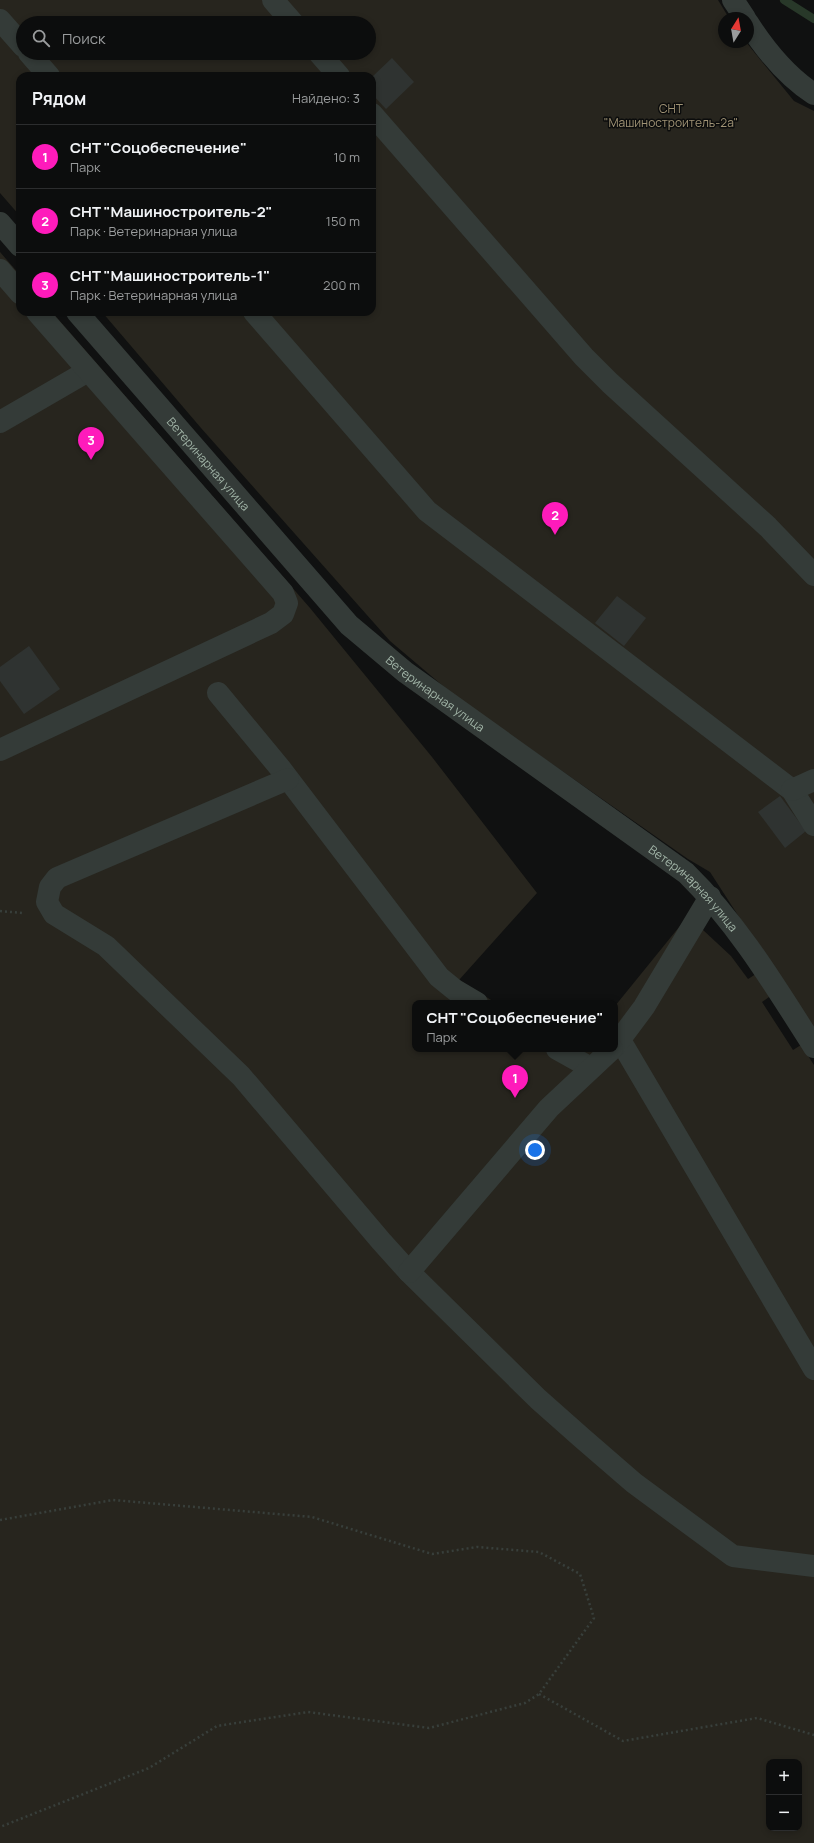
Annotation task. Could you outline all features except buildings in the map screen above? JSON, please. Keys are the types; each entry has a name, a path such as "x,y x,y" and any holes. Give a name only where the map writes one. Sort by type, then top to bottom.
{"street":[{"path":"273,0 287,16"},
{"path":"732,0 740,12"},
{"path":"0,20 16,38"},
{"path":"754,32 763,46 781,67 802,86 814,94"},
{"path":"35,60 46,72"},
{"path":"325,60 336,72"},
{"path":"376,119 584,357 610,383 768,527 814,575"},
{"path":"0,223 16,241"},
{"path":"0,270 16,288"},
{"path":"0,750 271,623 282,614 287,603 283,593 40,316"},
{"name":"Ветеринарная улица","path":"80,316 349,625 405,672 686,873 710,897 736,928 814,1047"},
{"path":"257,316 427,511 792,790 814,825"},
{"path":"0,422 88,371"},
{"path":"218,693 288,779 439,977 455,990 472,1000"},
{"path":"288,779 57,878 50,887 47,902 54,914 106,946 240,1076 409,1272 538,1399 634,1484 733,1556 814,1566"},
{"path":"792,790 814,780"},
{"path":"618,1042 644,1007 710,897"},
{"path":"618,1048 814,1369"},
{"path":"562,1052 591,1068"},
{"path":"409,1272 549,1108 608,1052"}],"path":[{"path":"0,911 22,913"},
{"path":"0,1520 113,1500 312,1518 432,1554 477,1547 540,1552 580,1574 594,1618 539,1694 525,1703 429,1728 308,1712 217,1726 148,1768 0,1827"},
{"path":"539,1694 623,1741 757,1718 814,1735"}],"green space":[{"name":"СНТ \"Машиностроитель-2а\"","path":"0,0 718,0 725,12 718,12 718,48 751,48 794,101 814,111 814,1033 710,872 688,859 456,697 390,641 201,428 105,316 376,316 376,72 16,72 16,211 0,193"},
{"path":"0,252 16,270 16,316 55,316 310,608 432,757 537,893 459,980 491,1000 412,1000 412,1052 618,1052 618,1002 688,916 731,956 748,979 756,974 772,995 762,1002 793,1050 801,1045 814,1065 814,1843 0,1843"}],"waterway":[{"path":"784,0 814,19"}],"place":[{"name":"СНТ \"Машиностроитель-1\"","path":"91,460"},
{"name":"СНТ \"Машиностроитель-2\"","path":"555,535"},
{"name":"СНТ \"Соцобеспечение\"","path":"515,1098"}]}
